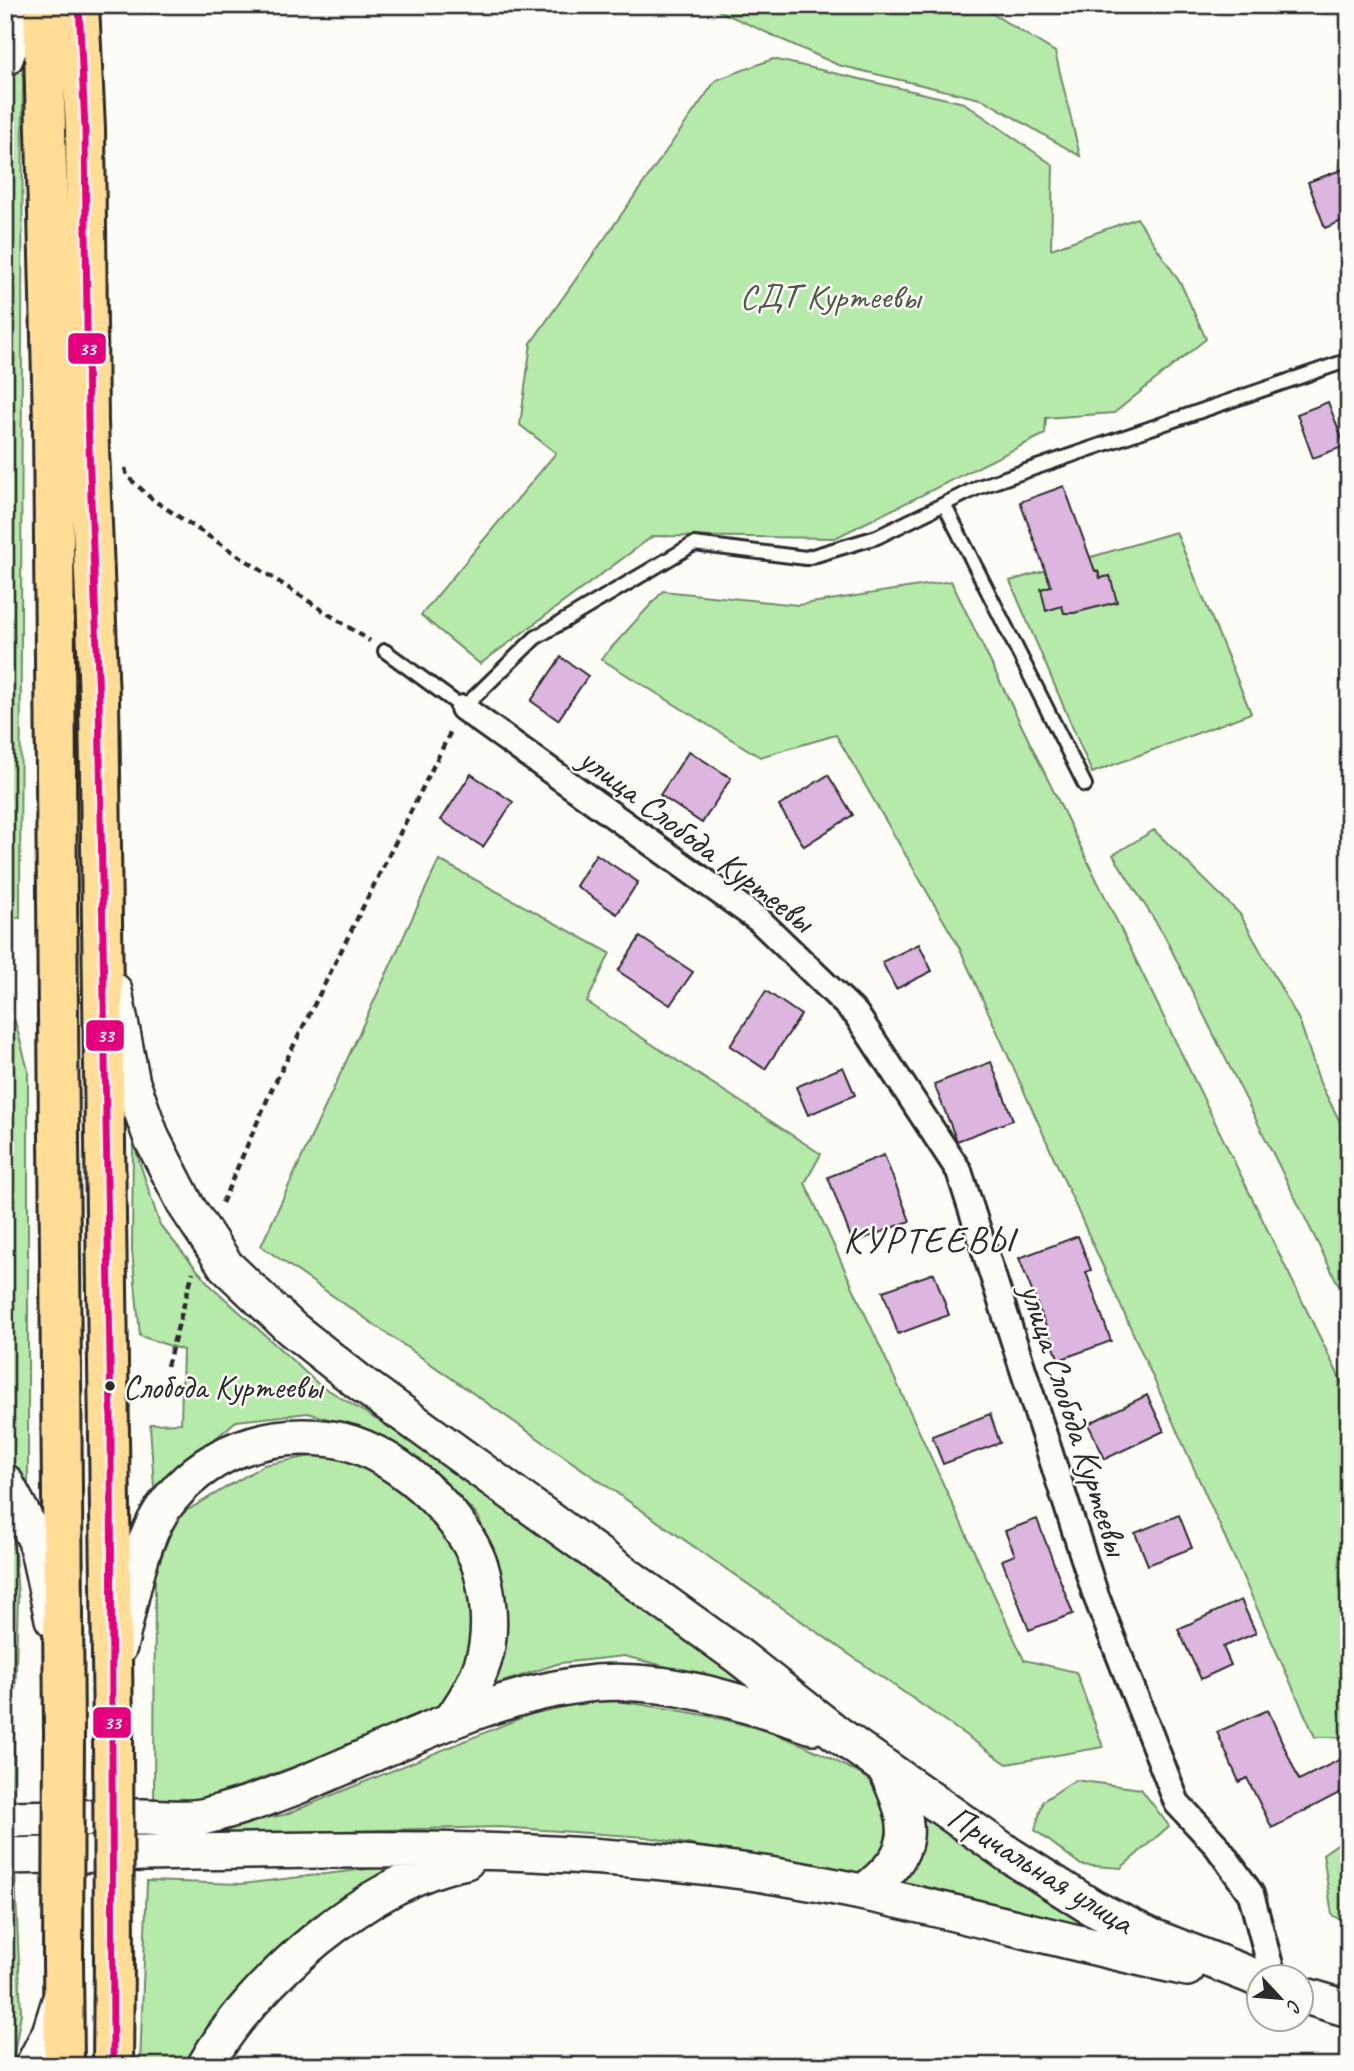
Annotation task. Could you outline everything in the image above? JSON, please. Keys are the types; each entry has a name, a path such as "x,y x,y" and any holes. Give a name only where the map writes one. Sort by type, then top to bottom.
{"highway":[{"path":"43,5 53,421 64,1669 64,2066"},
{"path":"79,5 85,128 88,423 99,699 113,1668 113,2066"}],"street":[{"path":"5,58 25,5"},
{"name":"улица Слобода Куртеевы","path":"463,708 759,920 856,1014 959,1171 1096,1596 1177,1803 1217,1846 1251,1894 1269,1962"},
{"name":"Причальная улица","path":"102,925 132,1083 152,1139 187,1207 226,1266 291,1328 349,1374 737,1656 836,1733 1012,1856 1093,1908 1150,1936 1246,1976"},
{"path":"113,1668 149,1532 165,1506 187,1482 213,1460 247,1444 288,1437 334,1439 372,1451 416,1480 439,1502 463,1533 480,1565 487,1605 487,1645 467,1699 451,1721"},
{"path":"5,1482 36,1540 64,1669"},
{"path":"5,1819 203,1817 277,1795 451,1721 542,1692 597,1683 659,1685 741,1702 836,1733"},
{"path":"864,1892 889,1873 905,1845 904,1807 886,1769"},
{"path":"205,2066 233,2025 290,1961 339,1921 383,1893 417,1877 460,1862 514,1851"},
{"path":"5,1856 514,1851 587,1854 743,1871 864,1892 1114,1953 1246,1978"},
{"path":"33,2066 50,2033 63,1976"},
{"path":"1316,1999 1349,2009"}],"lane":[{"path":"385,651 463,708 535,638 694,544 806,558 877,537 979,487 1349,360"},
{"path":"944,504 1085,785"}],"path":[{"path":"122,457 127,475 153,500 385,651"},
{"path":"167,1366 207,1236 271,1091 463,708"}],"green space":[{"path":"706,5 978,5 1055,52 1080,156 984,100 838,65"},
{"path":"23,47 20,918 5,916 5,87"},
{"name":"СДТ Куртеевы","path":"773,59 964,103 1053,165 1051,249 1137,218 1181,284 1206,339 1114,413 1046,418 1045,434 835,538 653,536 480,664 421,615 556,453 520,425 531,343 716,80"},
{"path":"1176,532 1251,713 1092,773 1010,581"},
{"path":"951,581 1349,1397 1349,1737 1315,1737 959,947 836,735 760,757 601,659 663,591 798,605"},
{"path":"1154,830 1240,914 1300,1022 1320,1083 1349,1139 1349,1306 1164,935 1113,855"},
{"path":"439,860 610,953 587,1002 821,1154 805,1183 1024,1660 1076,1672 1103,1747 1007,1764 261,1246"},
{"path":"5,1014 15,1021 28,1070 28,1495 5,1456"},
{"path":"133,1142 160,1225 209,1284 317,1383 400,1434 769,1692 624,1656 560,1663 493,1685 507,1633 499,1568 478,1516 453,1491 363,1429 308,1413 236,1421 193,1458 155,1504 150,1424 181,1423 183,1350 140,1336 132,1250"},
{"path":"317,1455 372,1466 411,1494 443,1528 463,1567 475,1619 468,1664 448,1702 409,1725 201,1800 154,1803 155,1575 176,1517 264,1465"},
{"path":"5,1524 15,1554 18,1597 12,1807 5,1807"},
{"path":"602,1699 666,1708 759,1729 818,1752 864,1776 878,1787 885,1804 886,1831 880,1852 857,1873 646,1837 499,1827 153,1836 284,1815 540,1710"},
{"path":"1075,1780 1141,1789 1169,1826 1121,1868 1081,1865 1035,1830 1043,1801"},
{"path":"925,1818 1054,1903 1140,1946 902,1888"},
{"path":"1349,1836 1349,1925 1332,1915 1323,1854"},
{"path":"409,1864 314,1916 260,1966 210,2021 187,2066 140,2066 147,1881 242,1884"},
{"path":"5,1871 15,1871 21,2013 12,2066 5,2066"}],"building":[{"path":"1349,167 1349,218 1325,228 1308,182"},
{"path":"1328,402 1345,446 1313,458 1297,414"},
{"path":"1064,486 1095,571 1098,571 1100,578 1110,576 1117,602 1074,613 1064,613 1062,606 1046,611 1041,589 1051,586 1020,502"},
{"path":"561,657 588,676 558,720 531,701"},
{"path":"689,751 731,778 702,823 660,795"},
{"path":"471,774 513,802 483,847 441,820"},
{"path":"828,775 853,815 804,846 779,806"},
{"path":"596,854 638,882 617,914 576,886"},
{"path":"640,937 693,972 670,1005 618,971"},
{"path":"919,944 932,971 896,989 882,962"},
{"path":"766,991 801,1015 765,1069 730,1046"},
{"path":"991,1062 1013,1120 957,1141 934,1084"},
{"path":"843,1067 855,1095 808,1115 796,1087"},
{"path":"884,1155 910,1221 853,1243 828,1177"},
{"path":"1078,1236 1091,1270 1086,1272 1111,1341 1059,1360 1019,1258"},
{"path":"934,1273 949,1315 898,1334 883,1291"},
{"path":"1147,1395 1164,1431 1105,1459 1088,1424"},
{"path":"990,1414 1000,1443 943,1464 932,1436"},
{"path":"1179,1515 1192,1548 1148,1565 1135,1533"},
{"path":"1037,1519 1073,1614 1029,1630 1002,1560 1015,1555 1005,1531"},
{"path":"1241,1600 1256,1633 1223,1647 1231,1665 1201,1679 1178,1629"},
{"path":"1268,1710 1299,1780 1349,1755 1349,1788 1272,1828 1247,1778 1239,1782 1217,1732"}],"transit line":[{"name":"33","path":"79,5 85,128 88,423 99,699 111,1418 113,2066"}],"place":[{"name":"Слобода Куртеевы","path":"110,1386"}],"district":[{"name":"КУРТЕЕВЫ","path":"929,1239"}]}
